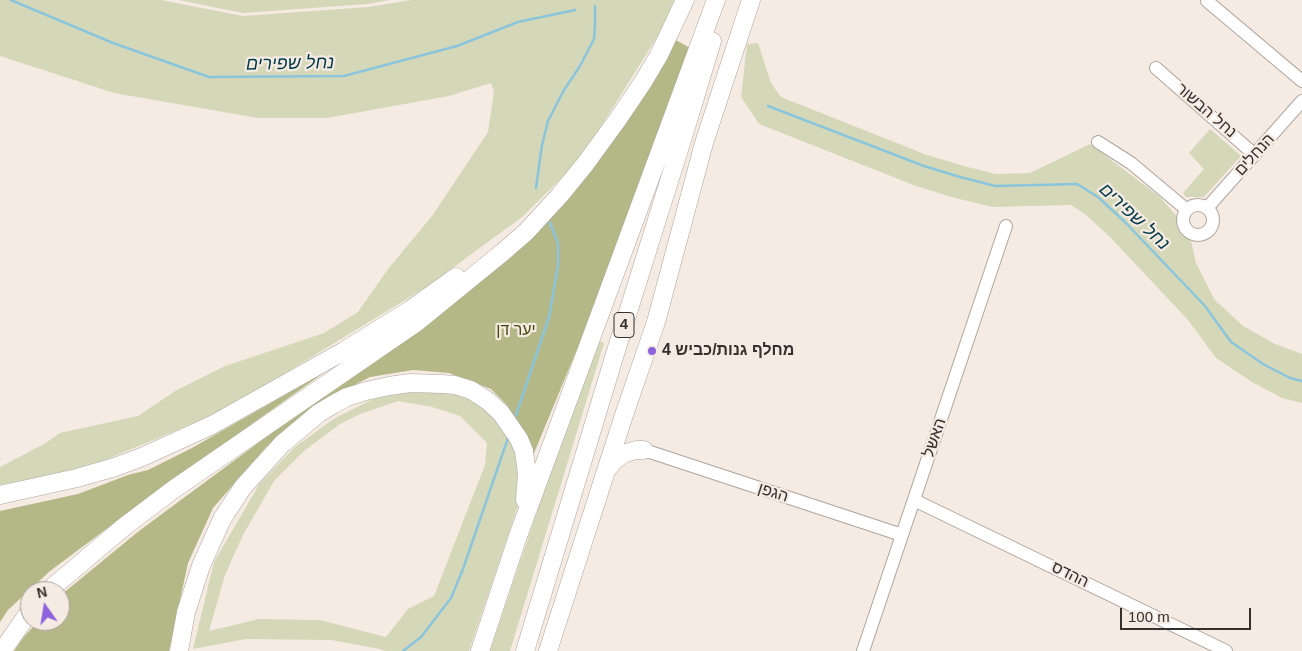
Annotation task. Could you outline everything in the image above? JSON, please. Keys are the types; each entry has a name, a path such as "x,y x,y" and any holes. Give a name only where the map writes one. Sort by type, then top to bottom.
{"highway":[{"path":"60,581 125,526 174,489 417,322 526,232 586,163 629,105 659,55 686,0"},
{"path":"480,651 518,536 716,0"},
{"name":"4","path":"525,651 615,354 688,124 724,0"},
{"name":"4","path":"548,651 656,322 704,143 751,0"},
{"path":"0,495 77,478 114,467 142,457 212,425 344,351 410,310 463,272 558,196"},
{"path":"179,651 186,612 201,566 222,519 243,487 282,444 319,413 347,397 366,391 410,383 455,385 472,390 488,401 501,413 512,428 524,451 527,483 518,536"},
{"path":"624,415 630,438 644,450"},
{"path":"607,468 623,454 644,450"},
{"path":"554,651 576,564"},
{"path":"2,651 20,626"}],"street":[{"path":"1207,1 1302,81"},
{"name":"נחל הבשור","path":"1156,68 1255,155"},
{"name":"הנחלים","path":"1208,208 1302,101"},
{"path":"1098,142 1131,163 1186,210"},
{"path":"1195,205 1208,208 1214,218 1208,232 1199,236 1193,235 1185,229 1183,218 1186,210 1195,205"},
{"name":"האשל","path":"863,651 1006,226"},
{"name":"הגפן","path":"644,450 902,535"},
{"name":"ההדס","path":"914,500 1226,651"}],"green space":[{"path":"0,0 161,0 243,16 368,7 411,0 674,0 664,26 580,160 522,217 428,286 223,411 93,465 0,485 0,467 44,444 60,433 138,416 175,391 225,366 324,333 358,312 388,269 432,216 488,132 494,92 491,83 449,96 327,118 258,118 114,93 0,56"},
{"path":"178,0 390,0 368,4 243,13"},
{"name":"יער דן","path":"672,38 692,49 609,272 532,458 521,428 507,405 491,389 449,373 413,370 370,377 333,396 266,447 213,508 188,563 169,651 14,651 29,631 70,631 70,588 139,531 285,423 388,350 513,250"},
{"path":"758,43 771,83 781,97 927,155 996,174 1030,173 1090,144 1160,197 1180,220 1191,241 1196,263 1214,299 1243,326 1275,344 1302,354 1302,403 1282,398 1252,382 1216,358 1188,320 1110,237 1085,214 1071,205 993,207 955,198 916,186 759,124 741,97 747,44"},
{"path":"1210,129 1241,156 1204,197 1186,197 1183,193 1204,169 1189,153"},
{"path":"595,340 604,343 510,651 490,651"},
{"path":"325,372 156,492 39,581 20,581 20,599 8,610 0,622 0,511 78,494 128,475 148,470 192,448"},
{"path":"415,391 452,391 482,406 502,422 513,443 519,481 518,506 469,651 385,651 331,640 246,639 193,649 214,562 260,483 295,447 335,418 375,398","holes":["398,401 432,407 460,416 487,443 485,465 434,596 408,609 386,637 320,620 259,619 209,631 225,575 243,535 274,481 304,451 340,424 360,414"]}],"waterway":[{"name":"נחל שפירים","path":"11,0 113,43 209,77 344,76 457,46 518,22 575,10"},
{"path":"536,188 542,145 548,121 594,39 595,6"},
{"name":"נחל שפירים","path":"768,106 924,166 995,186 1077,184 1098,197 1125,222 1205,306 1231,342 1263,364 1290,378 1302,381"},
{"path":"516,415 549,317 558,266 558,243 550,223"},
{"path":"403,651 421,637 451,598 463,569 508,438"}],"place":[{"name":"מחלף גנות/כביש 4","path":"652,351"}]}
